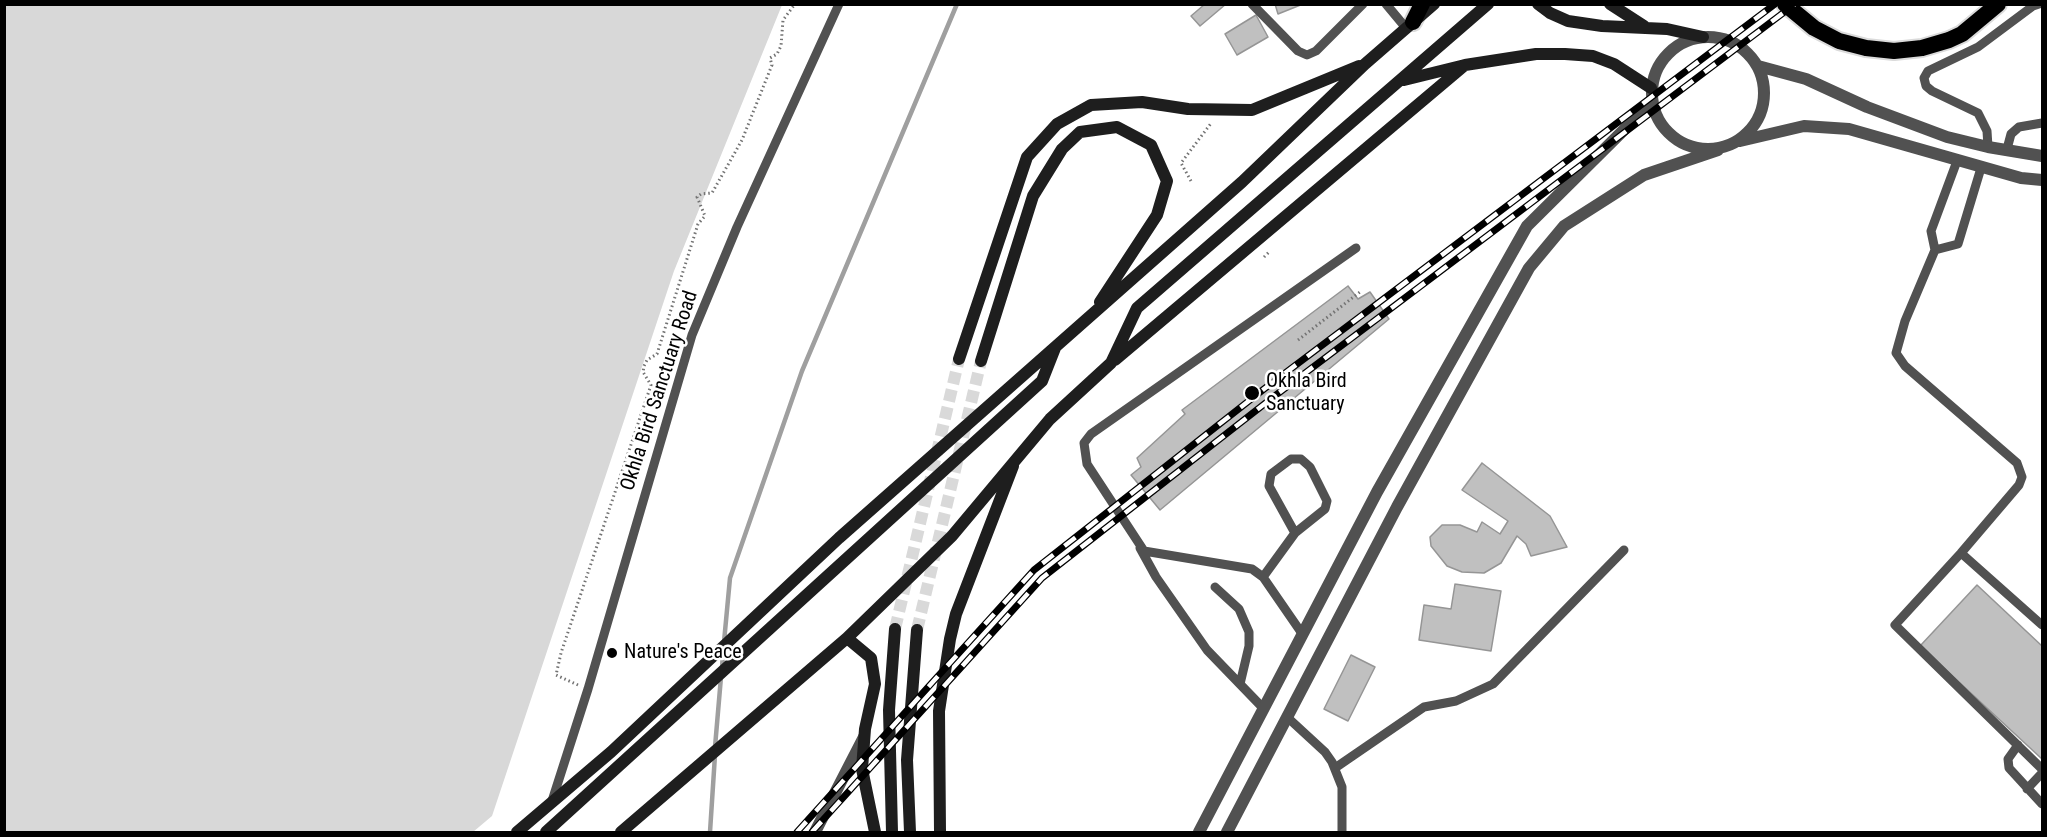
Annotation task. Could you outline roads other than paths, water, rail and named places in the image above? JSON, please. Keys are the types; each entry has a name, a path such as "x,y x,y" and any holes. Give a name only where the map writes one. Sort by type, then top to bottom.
{"highway":[{"path":"1410,25 1422,4"},
{"path":"1785,4 1808,24 1839,41 1866,48 1894,51 1922,48 1949,40 1962,34 1996,7"}],"main road":[{"path":"517,832 611,752 839,538 1242,182 1365,64 1434,4"},
{"path":"1111,363 1137,308 1488,4"},
{"path":"1538,4 1550,14 1568,21 1602,26 1668,29 1703,37"},
{"path":"1610,4 1647,28"},
{"path":"1402,80 1465,65 1536,54 1593,56 1614,64 1651,87"},
{"path":"959,359 1027,157 1057,124 1091,105 1142,102 1220,110 1252,110 1365,64"},
{"path":"621,832 847,638 952,536 1050,418 1111,363 1465,65"},
{"path":"981,361 1033,196 1062,148 1080,132 1117,127 1151,145 1167,181 1156,215 1091,315"},
{"path":"546,832 1042,381 1056,346"},
{"path":"940,832 939,711 950,639 956,614 1017,457"},
{"path":"892,832 889,710 895,629"},
{"path":"910,832 907,760 916,630"},
{"path":"847,638 871,658 875,684 864,736 862,769 875,832"},
{"path":"611,752 622,764"}],"street":[{"path":"1718,150 1696,149 1675,140 1660,123 1652,102 1651,87 1663,59 1688,40 1703,37 1720,38 1748,53 1758,66 1765,87 1763,108 1754,127 1738,142"},
{"path":"1758,66 1806,79 1867,107 1947,137 1988,147 2043,156"},
{"path":"1200,832 1377,492 1527,226 1652,102"},
{"path":"1227,832 1397,507 1529,268 1564,226 1644,175 1738,142 1804,126 1849,129 1981,168 2021,178 2043,180"},
{"path":"815,832 864,736"}],"lane":[{"name":"Okhla Bird Sanctuary Road","path":"552,801 588,689 692,335 736,226 839,4"},
{"path":"1252,4 1298,51 1307,55 1316,51 1363,4"},
{"path":"1386,4 1410,25"},
{"path":"1988,147 1986,131 1978,113 1932,91 1926,86 1924,78 1928,72 1978,46 2039,4"},
{"path":"2007,149 2011,134 2019,127 2043,123"},
{"path":"1957,161 1931,231 1935,250 1919,284 1896,347 1896,353 1905,366 2017,463 2021,470 2019,485 1896,627 2043,771 2027,789"},
{"path":"1935,250 1958,244 1981,168"},
{"path":"1264,709 1207,650 1156,577 1087,464 1084,443 1091,434 1356,248"},
{"path":"1263,577 1295,533 1324,509 1328,501 1310,467 1301,459 1291,459 1271,474 1269,486 1295,533"},
{"path":"1138,546 1152,555 1241,566 1263,577 1304,635"},
{"path":"1335,768 1424,707 1456,701 1493,684 1624,550"},
{"path":"1961,553 2043,625"},
{"path":"1215,588 1239,609 1249,632 1249,646 1240,684"},
{"path":"1287,717 1325,752 1335,768 1342,787 1342,832"},
{"path":"2018,746 2008,759 2008,768 2043,804"}],"waterway":[{"path":"724,642 730,578 802,371 957,4"},
{"path":"722,669 723,650"},
{"path":"715,747 721,677"},
{"path":"710,832 715,755"}],"tunnel":[{"path":"895,629 959,359"},
{"path":"917,630 981,361"}],"railway":[{"path":"797,832 1034,570 1264,389 1775,4"},
{"path":"812,832 1042,578 1272,398 1795,4"}],"place":[{"name":"Okhla Bird Sanctuary","path":"1252,393"},
{"name":"Nature's Peace","path":"612,653"}]}
